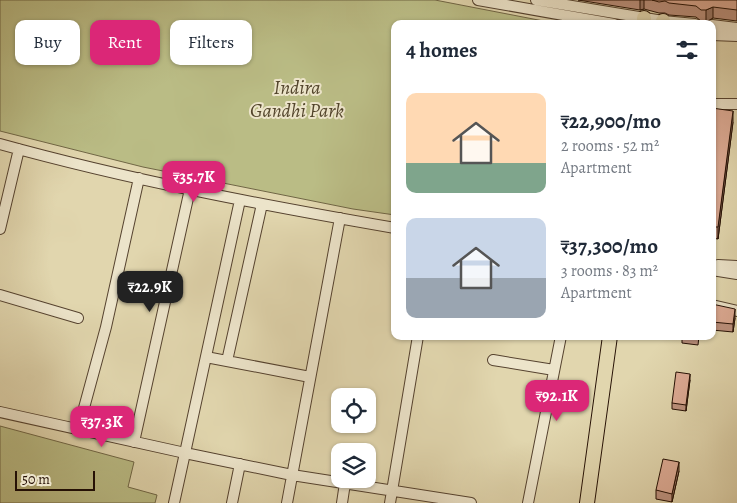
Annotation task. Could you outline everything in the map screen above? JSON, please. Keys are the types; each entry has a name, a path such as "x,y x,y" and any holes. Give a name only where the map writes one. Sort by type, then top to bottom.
{"main road":[{"path":"587,503 609,340"}],"street":[{"path":"478,0 591,20"},
{"path":"543,0 639,20"},
{"path":"716,25 737,28"},
{"path":"716,35 737,36"},
{"path":"716,104 737,104"},
{"path":"0,144 139,178 240,200 391,227"},
{"path":"0,229 19,149"},
{"path":"78,430 106,327 139,178"},
{"path":"134,442 190,189"},
{"path":"174,503 240,200"},
{"path":"227,361 262,204"},
{"path":"287,503 340,218"},
{"path":"716,265 737,266"},
{"path":"716,271 737,274"},
{"path":"0,294 78,318"},
{"path":"716,306 737,311"},
{"path":"390,503 417,340"},
{"path":"528,503 560,340"},
{"path":"206,357 310,377"},
{"path":"493,360 554,370"},
{"path":"0,412 185,453 292,475 331,481"},
{"path":"232,503 240,464"},
{"path":"342,503 344,488"},
{"path":"374,488 445,501 471,503"}],"green space":[{"name":"Indira Gandhi Park","path":"0,0 435,0 538,20 391,20 391,214 353,209 143,167 0,131"},
{"path":"0,426 134,462 128,487 157,495 155,503 0,503"}],"building":[{"path":"652,0 737,0 737,10 713,7 701,10 696,6"},
{"path":"716,109 733,111 718,227 716,227"},
{"path":"716,305 735,309 733,324 716,322"},
{"path":"676,372 690,374 686,405 672,403"},
{"path":"663,459 679,462 672,494 656,490"}]}
